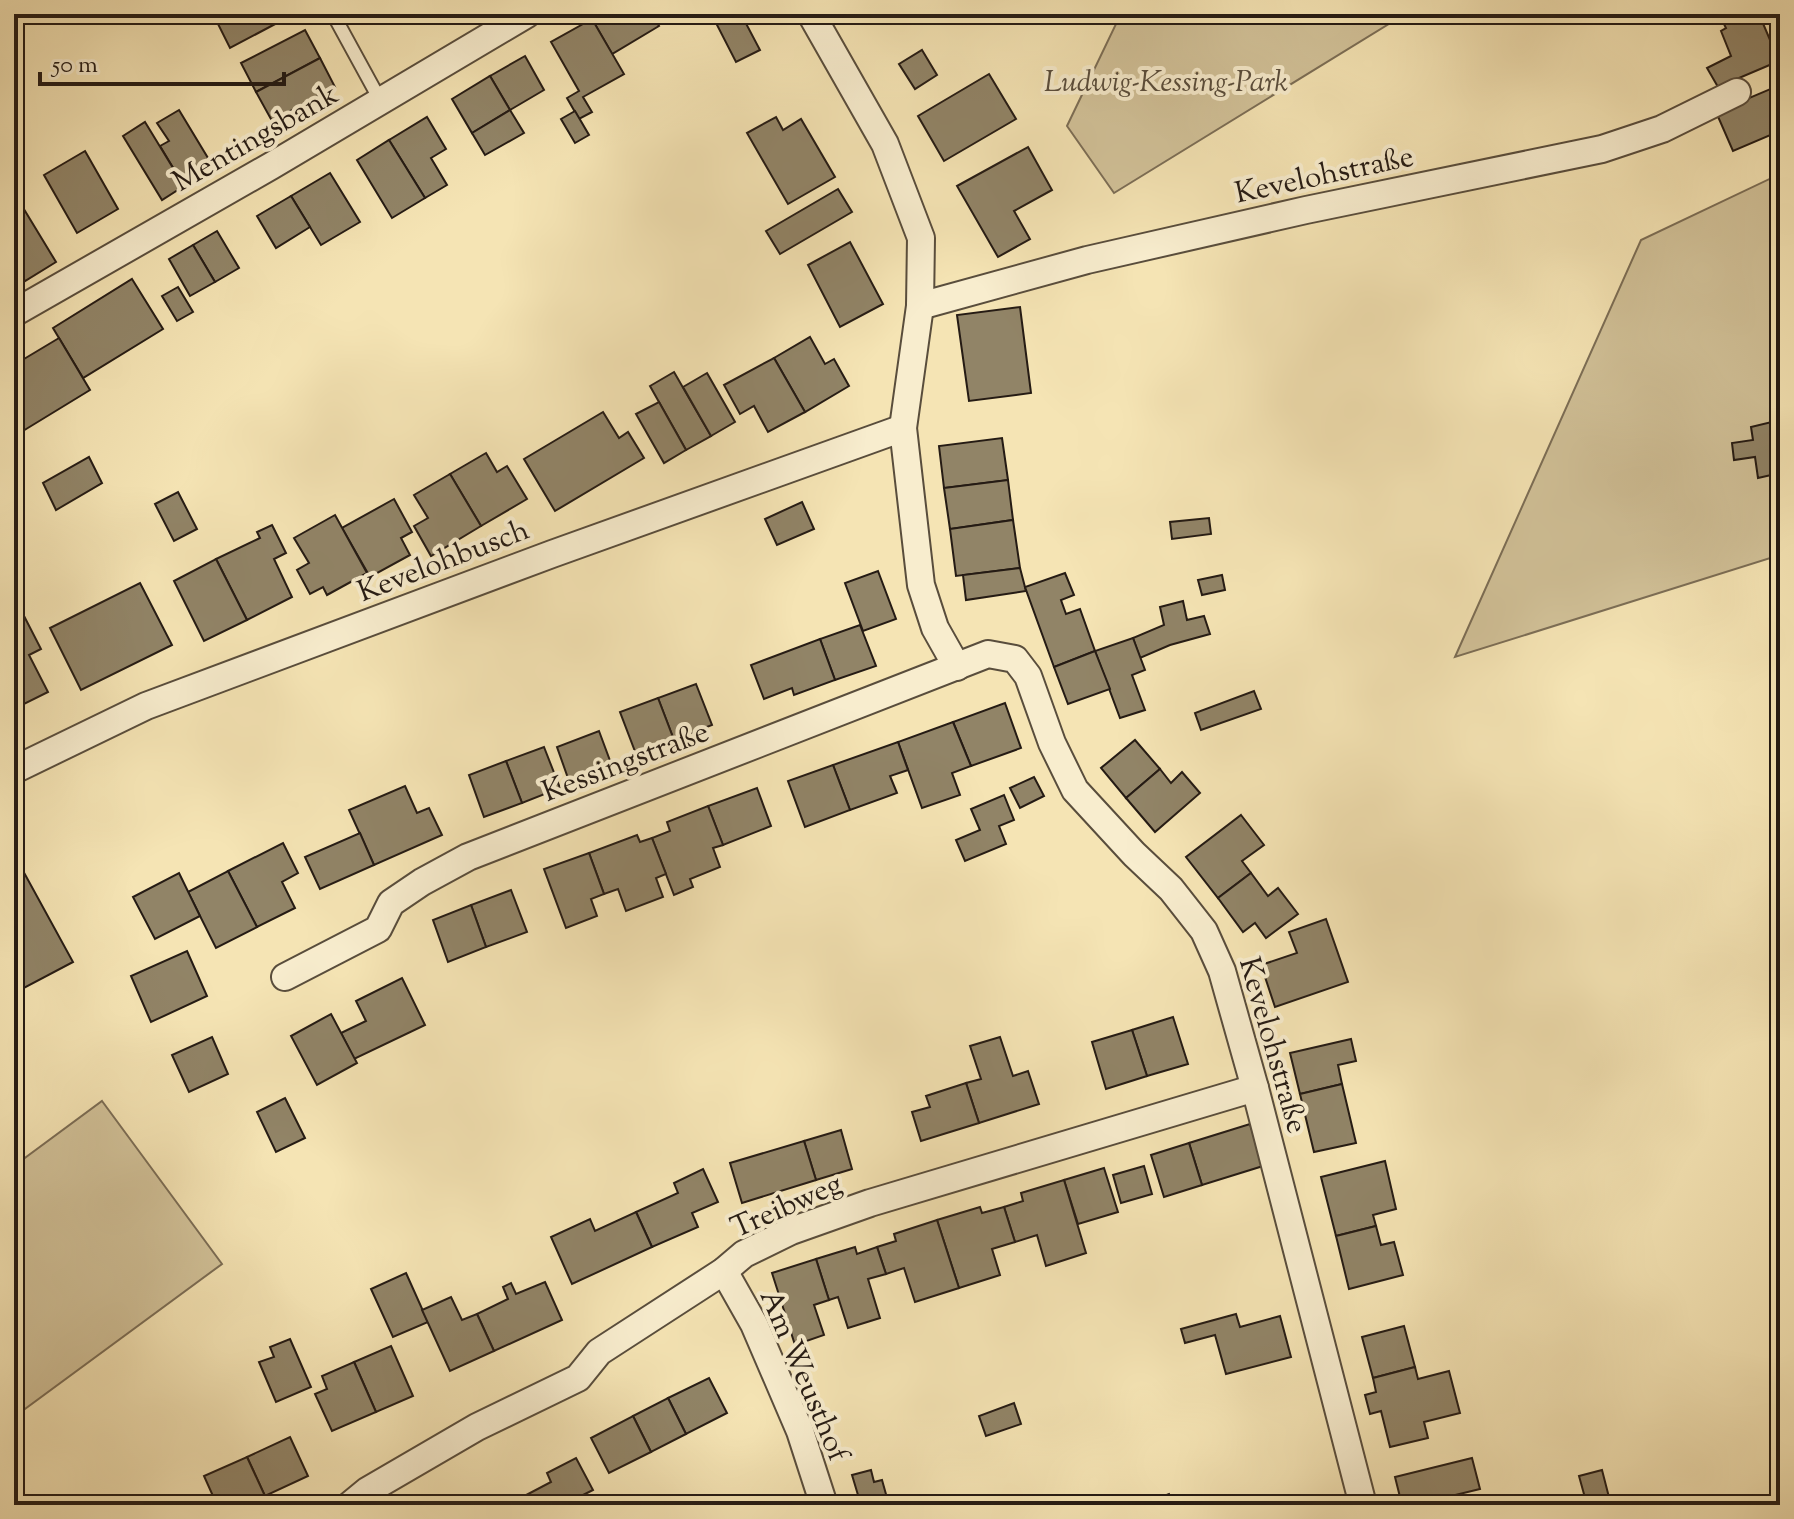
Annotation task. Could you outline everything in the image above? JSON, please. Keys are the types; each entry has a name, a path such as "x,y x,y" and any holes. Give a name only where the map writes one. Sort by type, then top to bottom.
{"street":[{"name":"Mentingsbank","path":"14,313 271,166 527,14"},
{"path":"811,14 885,144 921,238 920,306 903,428 921,585 935,628 957,667"},
{"name":"Kevelohstraße","path":"920,306 1087,260 1306,210 1602,149 1662,129 1737,92"},
{"name":"Kevelohbusch","path":"14,770 146,706 566,548 903,428"},
{"name":"Kessingstraße","path":"285,977 378,929 391,903 468,857 988,654 1015,659"},
{"name":"Kevelohstraße","path":"1015,659 1028,676 1052,743 1075,790 1171,889 1204,931 1222,971 1363,1505"},
{"name":"Treibweg","path":"350,1505 367,1491 477,1427 578,1378 599,1352 724,1271 744,1254 791,1231 870,1203 1255,1088"},
{"name":"Am Weusthof","path":"724,1271 760,1338 800,1431 824,1505"}],"lane":[{"path":"333,14 380,100"}],"green space":[{"name":"Ludwig-Kessing-Park","path":"1104,14 1405,14 1114,193 1067,126 1117,22"},
{"path":"1780,174 1780,555 1455,657 1641,240"},
{"path":"102,1101 222,1264 14,1417 14,1166"}],"building":[{"path":"223,14 294,14 230,48 215,18"},
{"path":"600,14 652,14 659,26 612,54 592,19"},
{"path":"730,14 741,14 760,50 736,62 715,21"},
{"path":"1719,14 1759,14 1779,61 1718,87 1707,68 1731,56 1721,31 1726,28"},
{"path":"592,19 624,74 583,97 592,112 579,119 567,98 579,91 551,42"},
{"path":"305,30 320,58 256,92 241,63"},
{"path":"922,50 937,75 915,89 899,64"},
{"path":"525,56 544,90 510,110 490,76"},
{"path":"320,58 335,87 272,121 256,92"},
{"path":"989,74 1016,119 944,161 918,116"},
{"path":"490,76 510,110 472,133 452,99"},
{"path":"1780,85 1780,131 1733,151 1716,112"},
{"path":"179,110 214,168 184,186 160,146 169,141 157,123"},
{"path":"510,110 524,133 485,155 472,133"},
{"path":"575,111 589,135 575,143 561,119"},
{"path":"427,117 446,149 431,158 447,185 425,198 389,140"},
{"path":"776,117 783,130 801,119 835,177 788,204 747,133"},
{"path":"145,122 184,186 162,200 123,136"},
{"path":"389,140 425,198 392,218 357,160"},
{"path":"1028,147 1052,190 1014,211 1030,239 998,257 957,186"},
{"path":"85,151 118,209 77,233 44,175"},
{"path":"330,173 360,222 321,245 291,196"},
{"path":"838,189 852,212 780,254 766,231"},
{"path":"291,196 310,227 276,248 257,216"},
{"path":"19,201 56,262 25,281 14,263 14,204"},
{"path":"217,231 239,268 215,282 193,245"},
{"path":"850,242 883,304 840,327 808,265"},
{"path":"193,245 215,282 190,296 169,259"},
{"path":"132,279 163,329 83,378 53,328"},
{"path":"178,287 193,312 177,321 162,296"},
{"path":"1020,307 1031,393 969,401 957,315"},
{"path":"810,337 825,364 834,359 849,386 805,412 774,358"},
{"path":"59,338 90,390 18,434 14,428 14,365"},
{"path":"774,358 805,412 768,432 754,406 740,414 724,385"},
{"path":"674,372 711,436 686,450 650,386"},
{"path":"707,373 735,422 711,436 683,387"},
{"path":"659,402 686,450 664,463 636,414"},
{"path":"603,412 619,438 628,432 644,458 555,511 524,459"},
{"path":"1780,420 1780,473 1758,478 1755,457 1734,460 1732,443 1753,440 1751,427"},
{"path":"1002,438 1008,480 944,488 939,446"},
{"path":"486,453 497,472 507,466 527,499 481,526 450,474"},
{"path":"89,457 102,483 56,510 43,483"},
{"path":"450,474 481,526 431,556 414,526 428,518 414,495"},
{"path":"1008,480 1013,520 950,529 944,488"},
{"path":"178,492 197,529 174,541 155,504"},
{"path":"394,499 412,532 401,538 410,555 370,577 342,528"},
{"path":"802,502 814,529 777,545 765,519"},
{"path":"335,515 367,573 327,595 323,587 310,594 297,570 309,563 294,538"},
{"path":"1209,518 1211,534 1172,539 1170,522"},
{"path":"1013,520 1020,568 956,576 950,529"},
{"path":"272,525 286,553 274,559 292,597 247,620 216,559 260,538 257,532"},
{"path":"216,559 247,620 204,641 174,581"},
{"path":"1020,568 1026,591 966,600 963,575"},
{"path":"878,571 896,619 863,631 845,583"},
{"path":"1065,573 1074,595 1061,600 1066,614 1080,609 1095,651 1054,667 1025,587"},
{"path":"1222,575 1225,590 1202,595 1198,580"},
{"path":"140,583 172,645 81,690 50,628"},
{"path":"1183,601 1187,620 1204,616 1210,634 1170,645 1140,658 1133,638 1164,625 1160,607"},
{"path":"23,614 41,649 29,655 48,692 14,709 14,619"},
{"path":"860,625 876,666 835,680 820,639"},
{"path":"1133,638 1145,670 1132,675 1145,710 1120,718 1095,651"},
{"path":"820,639 835,680 794,695 792,688 764,699 751,665"},
{"path":"1095,651 1110,689 1068,704 1054,667"},
{"path":"696,684 712,725 674,740 658,698"},
{"path":"1254,691 1261,709 1201,730 1195,713"},
{"path":"658,698 674,740 636,754 620,712"},
{"path":"1005,703 1021,748 971,766 953,722"},
{"path":"953,722 971,766 952,773 960,795 922,808 898,742"},
{"path":"599,731 612,766 569,781 557,747"},
{"path":"1135,740 1160,769 1126,798 1101,768"},
{"path":"898,742 908,770 890,776 897,793 850,810 833,765"},
{"path":"544,747 560,788 522,803 506,761"},
{"path":"506,761 522,803 484,817 469,775"},
{"path":"833,765 850,810 805,827 788,781"},
{"path":"1160,769 1171,783 1182,772 1200,793 1155,832 1126,798"},
{"path":"1034,777 1044,796 1020,808 1010,788"},
{"path":"405,786 417,813 429,808 442,835 374,865 349,810"},
{"path":"757,788 771,826 723,845 708,806"},
{"path":"1004,795 1014,820 999,826 1006,844 965,861 956,840 980,830 971,809"},
{"path":"708,806 723,845 713,848 720,867 690,879 693,887 674,895 652,838 670,831 667,822"},
{"path":"1241,815 1264,845 1242,861 1251,873 1218,898 1186,857"},
{"path":"360,833 374,865 320,889 305,857"},
{"path":"637,835 640,842 652,838 666,874 656,878 663,897 626,911 618,889 604,894 589,853"},
{"path":"283,843 298,873 282,882 295,908 257,927 228,871"},
{"path":"589,853 604,894 591,899 597,916 566,928 544,869"},
{"path":"16,858 73,962 22,989 14,976"},
{"path":"228,871 257,927 216,948 188,892"},
{"path":"179,873 200,916 155,939 133,897"},
{"path":"1251,873 1268,896 1278,888 1298,914 1266,938 1255,923 1243,932 1218,898"},
{"path":"511,890 527,932 486,947 471,905"},
{"path":"471,905 486,947 448,962 433,920"},
{"path":"1326,919 1348,982 1275,1007 1261,965 1297,953 1289,932"},
{"path":"187,951 207,996 151,1022 131,976"},
{"path":"402,978 425,1025 354,1059 341,1033 366,1021 356,1001"},
{"path":"331,1014 357,1063 317,1085 291,1036"},
{"path":"1173,1017 1188,1064 1147,1076 1132,1030"},
{"path":"1132,1030 1147,1076 1106,1089 1092,1042"},
{"path":"212,1037 228,1074 189,1092 172,1055"},
{"path":"1000,1037 1013,1076 1028,1071 1039,1104 979,1123 966,1083 981,1079 970,1046"},
{"path":"1351,1039 1356,1061 1338,1065 1342,1084 1300,1094 1290,1053"},
{"path":"966,1083 979,1123 921,1141 912,1112 930,1107 926,1096"},
{"path":"1342,1084 1356,1143 1314,1152 1300,1094"},
{"path":"285,1098 305,1138 276,1152 257,1112"},
{"path":"1250,1124 1263,1166 1202,1185 1189,1143"},
{"path":"841,1130 852,1169 816,1180 804,1141"},
{"path":"804,1141 816,1180 742,1203 730,1163"},
{"path":"1189,1143 1202,1185 1164,1197 1151,1155"},
{"path":"1385,1161 1396,1209 1373,1215 1376,1226 1336,1236 1321,1177"},
{"path":"1144,1166 1152,1194 1121,1203 1113,1175"},
{"path":"1104,1168 1118,1212 1078,1224 1064,1180"},
{"path":"703,1169 718,1202 692,1213 698,1227 652,1247 636,1212 678,1193 674,1183"},
{"path":"1064,1180 1086,1253 1046,1266 1037,1235 1015,1242 1004,1207 1023,1201 1021,1193"},
{"path":"980,1207 982,1213 1004,1207 1015,1242 992,1249 1000,1275 959,1288 937,1220"},
{"path":"636,1212 652,1247 572,1284 551,1237 590,1219 595,1231"},
{"path":"937,1220 959,1288 915,1302 904,1268 886,1274 877,1247 896,1241 894,1234"},
{"path":"1376,1226 1381,1245 1394,1242 1403,1275 1349,1289 1336,1236"},
{"path":"855,1247 857,1254 877,1247 886,1274 868,1279 880,1318 848,1328 838,1297 829,1300 816,1259"},
{"path":"816,1259 829,1300 814,1305 824,1335 795,1345 772,1273"},
{"path":"406,1273 428,1322 393,1337 371,1289"},
{"path":"545,1282 562,1320 494,1351 477,1314 508,1299 503,1287 511,1283 516,1294"},
{"path":"451,1297 462,1320 477,1314 494,1351 450,1371 422,1310"},
{"path":"1236,1314 1240,1327 1280,1316 1291,1357 1226,1374 1215,1335 1185,1343 1181,1329"},
{"path":"1404,1326 1415,1367 1373,1378 1362,1337"},
{"path":"290,1339 311,1387 276,1402 259,1362 274,1357 270,1347"},
{"path":"391,1346 413,1396 376,1412 354,1362"},
{"path":"354,1362 376,1412 332,1431 315,1394 327,1389 322,1376"},
{"path":"1415,1367 1418,1379 1449,1371 1460,1413 1424,1422 1428,1438 1390,1447 1381,1411 1370,1414 1365,1395 1376,1392 1373,1378"},
{"path":"709,1378 727,1413 686,1434 668,1398"},
{"path":"668,1398 686,1434 651,1452 633,1416"},
{"path":"1014,1403 1021,1424 986,1436 979,1416"},
{"path":"633,1416 651,1452 609,1473 591,1438"},
{"path":"290,1437 308,1476 265,1496 247,1457"},
{"path":"247,1457 265,1496 244,1505 217,1505 204,1476"},
{"path":"576,1458 593,1490 581,1496 586,1505 512,1505 551,1482 547,1473"},
{"path":"1472,1458 1480,1489 1447,1497 1449,1505 1402,1505 1395,1477"},
{"path":"871,1470 874,1482 882,1480 889,1505 861,1505 852,1475"},
{"path":"1602,1470 1611,1505 1587,1505 1579,1476"},
{"path":"1169,1494 1173,1505 1140,1505"}]}
